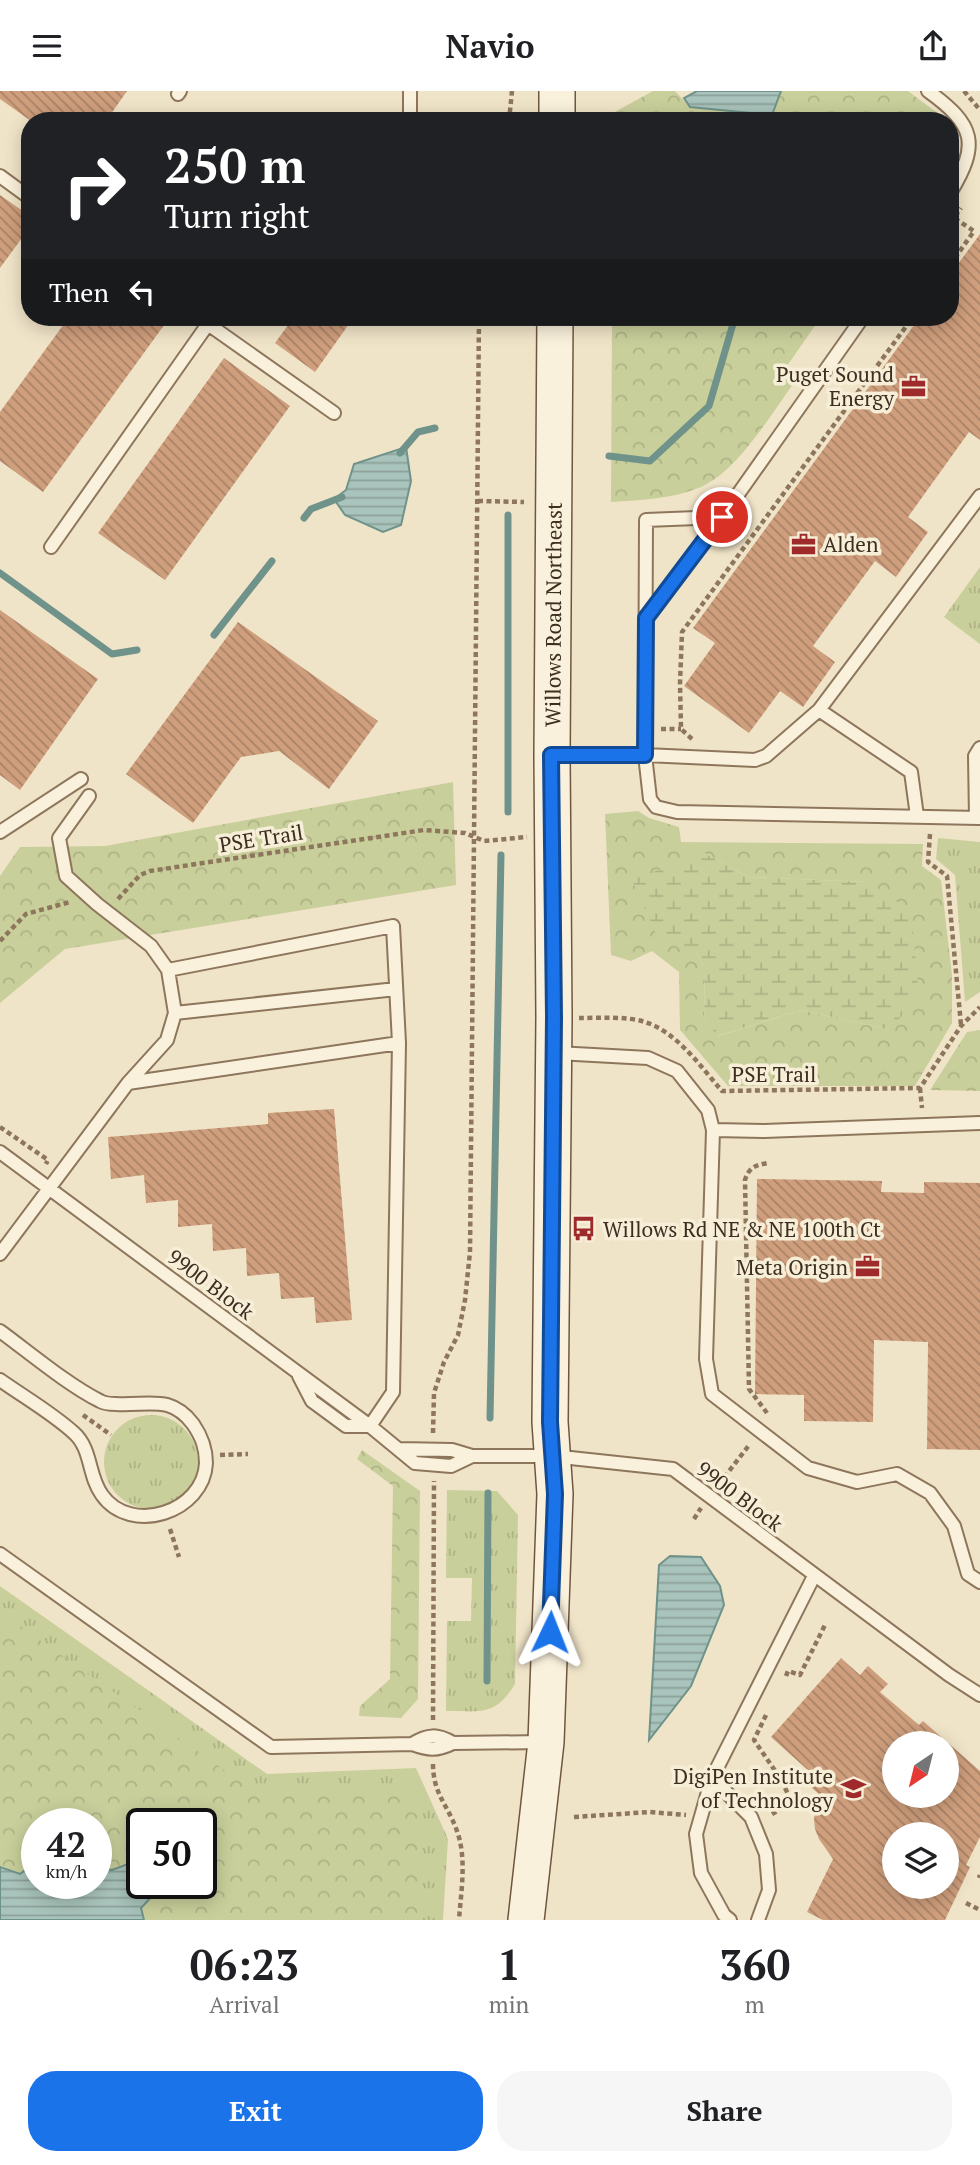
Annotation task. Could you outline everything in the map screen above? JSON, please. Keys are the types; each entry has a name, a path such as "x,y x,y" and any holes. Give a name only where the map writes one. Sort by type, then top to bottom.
{"main road":[{"path":"557,91 557,112"},
{"name":"Willows Road Northeast","path":"526,1920 546,1742 555,1494 550,1422 554,1017 551,755 555,326"}],"lane":[{"path":"410,91 410,112"},
{"path":"928,91 953,112"},
{"path":"959,117 971,136 972,152 959,180"},
{"path":"0,176 21,191"},
{"path":"51,547 199,326"},
{"path":"211,326 334,413"},
{"path":"646,618 722,517 857,326"},
{"path":"551,755 645,755 755,760 766,757 819,710 980,496"},
{"path":"722,517 646,520 645,755 650,799 656,807 666,811 978,818 975,756 980,748"},
{"path":"819,710 911,772 916,816"},
{"path":"0,832 81,779"},
{"path":"0,1254 128,1083 167,1040 175,1013 168,970 151,946 66,876 59,838 89,796"},
{"path":"168,970 393,926 399,1043 393,1392 370,1426"},
{"path":"175,1013 396,989"},
{"path":"128,1083 399,1043"},
{"path":"553,1053 648,1058 677,1071 708,1110 713,1130 706,1359 712,1394 808,1468 857,1482 897,1474 930,1493 954,1526 968,1574 980,1582"},
{"path":"713,1130 764,1131 980,1123"},
{"name":"9900 Block","path":"0,1152 297,1372 312,1401 346,1426 370,1426 415,1463 451,1466 472,1457 552,1456 673,1469 814,1576 980,1695"},
{"path":"0,1331 103,1403 125,1405 150,1402 173,1405 187,1416 202,1437 206,1456 205,1472 196,1492 182,1505 143,1517 120,1510 102,1495 84,1446 75,1433 0,1380"},
{"path":"0,1554 271,1747 412,1744 427,1750 440,1750 453,1743 546,1742"},
{"path":"730,1920 724,1915 701,1873 696,1834 712,1778 814,1576"},
{"path":"712,1778 751,1818 766,1854 769,1890 758,1920"}],"path":[{"path":"510,112 512,91"},
{"path":"964,91 980,110"},
{"path":"959,211 967,199"},
{"path":"959,221 974,231"},
{"path":"959,252 974,231 980,228"},
{"path":"433,1429 434,1393 444,1362 457,1335 465,1300 470,1252 480,326"},
{"path":"704,739 691,739 681,729 682,632 906,326"},
{"path":"478,501 524,502"},
{"path":"660,729 681,729"},
{"path":"916,816 931,829 928,862 947,876 961,1026"},
{"name":"PSE Trail","path":"0,941 26,914 74,901 113,905 140,876 150,871 424,830 464,833 484,841 552,837"},
{"name":"PSE Trail","path":"554,1017 644,1021 663,1031 685,1049 722,1091 920,1088 961,1026 980,1007"},
{"path":"0,1127 48,1160"},
{"path":"694,1519 760,1431 768,1415 749,1389 745,1180 747,1172 755,1165 768,1163"},
{"path":"108,1442 116,1430"},
{"path":"433,1720 434,1480"},
{"path":"164,1512 179,1557"},
{"path":"782,1683 788,1671 800,1675 826,1623"},
{"path":"771,1706 754,1740 780,1778 792,1802"},
{"path":"433,1764 433,1780 457,1832 462,1855 459,1920"},
{"path":"574,1817 669,1812"},
{"path":"966,1903 980,1910"}],"green space":[{"path":"653,91 675,91 690,107 741,112 615,112"},
{"path":"781,91 908,91 936,112 772,112"},
{"path":"612,326 815,326 787,366 799,376 755,438 729,468 715,479 690,491 657,498 611,502"},
{"path":"980,567 980,644 944,617"},
{"path":"453,782 456,885 65,949 0,1003 0,876 20,847 105,846"},
{"path":"638,811 649,818 679,827 681,842 923,844 922,866 941,880 952,975 952,1023 915,1086 728,1086 680,1030 679,972 652,951 631,961 611,955 605,814","holes":["704,853 749,877 867,882 890,1030 801,1010 718,1036 704,1016 705,968 696,952"]},
{"path":"938,838 980,842 980,992 965,1002 955,875 936,859"},
{"path":"704,853 749,877 867,882 911,911 919,995 890,1030 801,1010 717,1036 704,1016 705,968 696,952 658,938 632,880"},
{"path":"980,1030 980,1091 930,1090 967,1032"},
{"path":"151,1415 169,1418 184,1429 195,1444 198,1462 195,1480 184,1495 169,1506 151,1509 133,1506 118,1495 107,1480 104,1462 107,1444 118,1429 133,1418"},
{"path":"362,1450 420,1491 418,1699 401,1718 359,1716 360,1706 390,1679 393,1486 357,1459"},
{"path":"447,1490 497,1491 518,1515 515,1684 501,1702 486,1710 446,1711 447,1621 471,1621 472,1578 446,1578"},
{"path":"0,1586 267,1774 416,1768 448,1839 443,1920 0,1920"},
{"path":"0,1612 254,1791 423,1790 419,1920 144,1920 141,1908 149,1899 217,1899 217,1808 126,1808 126,1865 112,1870 112,1808 21,1808 21,1873 0,1867"}],"water":[{"path":"697,91 781,91 773,112 690,107 684,98"},
{"path":"406,447 411,481 401,525 383,532 345,515 334,499 346,490 354,464"},
{"path":"670,1556 701,1557 720,1586 724,1605 691,1686 649,1740 659,1565"},
{"path":"126,1865 126,1899 149,1899 141,1908 144,1920 0,1920 0,1867 21,1873 21,1899 112,1899 112,1870"}],"building":[{"path":"0,91 127,91 112,112 21,114 0,99"},
{"path":"0,195 21,210 21,239 0,268"},
{"path":"980,234 980,440 969,432 908,517 928,532 896,577 875,561 813,646 835,662 803,707 780,691 749,733 684,686 715,643 693,628 913,326 959,326 959,263"},
{"path":"62,326 163,326 43,492 0,461 0,412"},
{"path":"287,326 348,326 315,372 275,343"},
{"path":"224,358 290,406 165,580 98,533"},
{"path":"0,610 98,679 20,790 0,775"},
{"path":"238,622 378,721 329,789 279,751 241,757 193,823 126,774"},
{"path":"334,1109 352,1320 316,1323 314,1297 281,1299 279,1273 247,1276 246,1248 213,1251 212,1224 178,1227 178,1200 146,1203 144,1175 111,1179 108,1137 268,1124 268,1113"},
{"name":"Meta Origin","path":"757,1179 882,1181 881,1192 924,1193 924,1182 980,1183 980,1450 927,1449 928,1342 874,1340 873,1422 804,1421 804,1395 755,1394"},
{"name":"DigiPen Institute of Technology","path":"841,1658 860,1675 868,1666 888,1684 880,1692 919,1725 923,1721 934,1731 882,1731 882,1808 959,1808 959,1753 980,1771 980,1837 966,1865 970,1867 959,1890 959,1822 882,1822 882,1899 955,1899 945,1920 823,1920 807,1912 833,1859 815,1829 814,1818 821,1796 803,1780 810,1772 771,1737"}],"waterway":[{"path":"609,456 650,461 709,406 732,326"},
{"path":"400,453 418,432 435,428"},
{"path":"304,518 311,509 342,497"},
{"path":"508,515 508,812"},
{"path":"214,635 272,561"},
{"path":"0,573 112,654 137,650"},
{"path":"490,1418 501,855"},
{"path":"487,1681 488,1493"}],"place":[{"name":"Puget Sound Energy","path":"914,386"},
{"name":"Alden","path":"803,544"},
{"name":"Willows Rd NE & NE 100th Ct","path":"583,1229"},
{"name":"Meta Origin","path":"868,1267"},
{"name":"DigiPen Institute of Technology","path":"853,1788"}],"route":[{"path":"550,1632 555,1494 550,1422 554,1017 551,755 645,755 646,618 722,517"}]}
